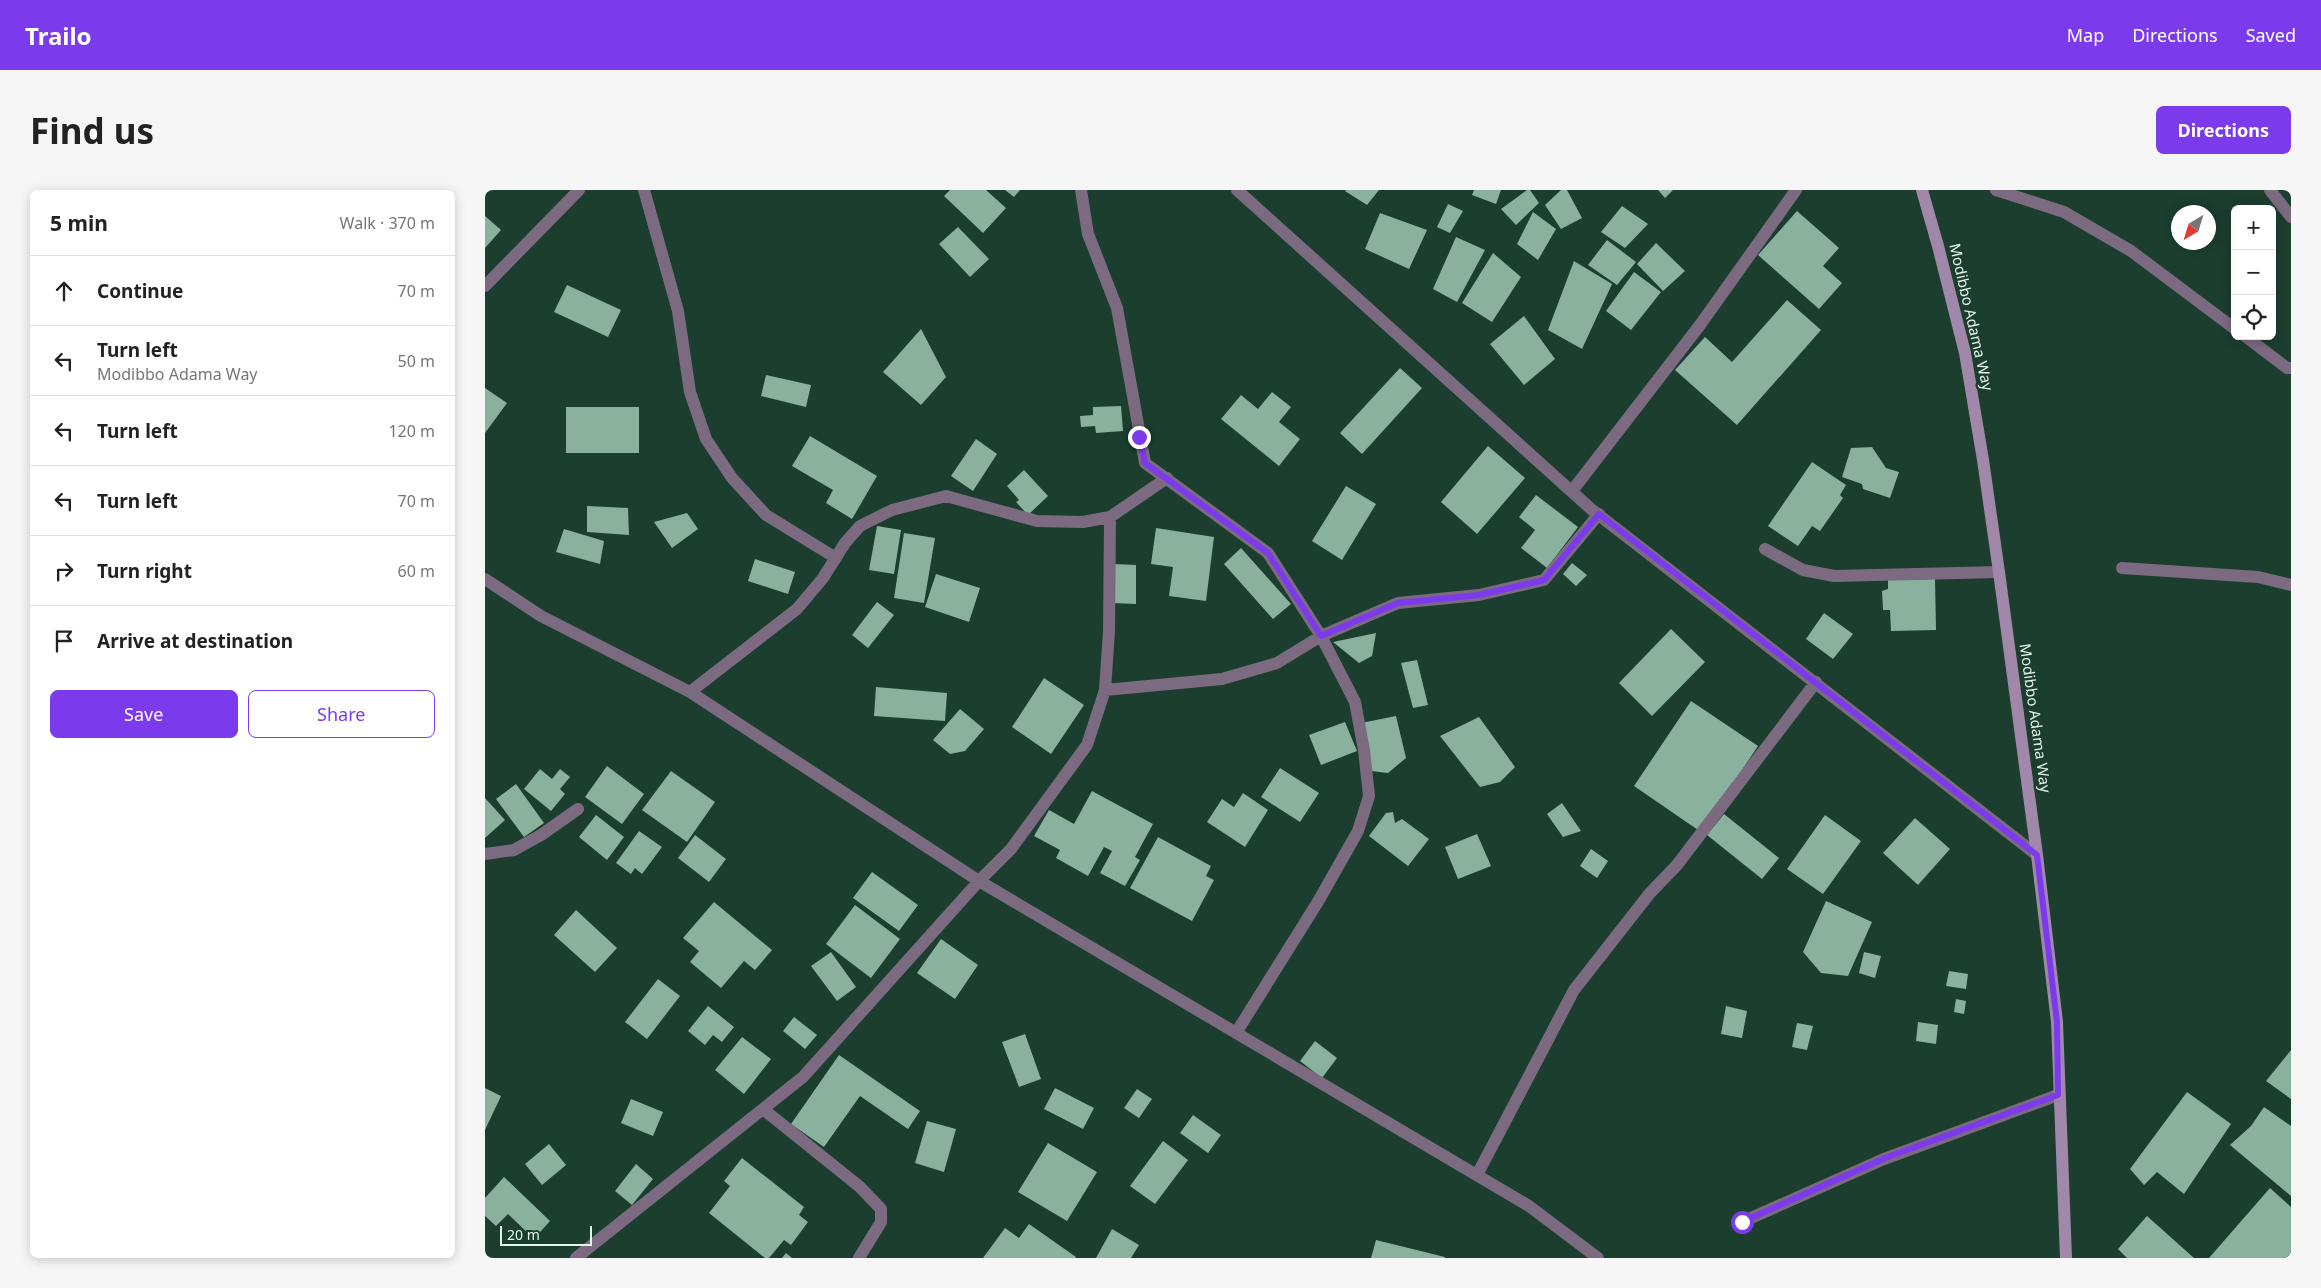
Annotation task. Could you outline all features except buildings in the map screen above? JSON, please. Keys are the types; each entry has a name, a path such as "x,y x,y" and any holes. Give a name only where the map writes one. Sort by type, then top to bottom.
{"main road":[{"name":"Modibbo Adama Way","path":"1922,190 1965,353 1999,572 2037,855 2057,1022 2058,1095 2066,1258"}],"street":[{"path":"485,286 579,190"},
{"path":"644,190 678,311 690,392 706,439 732,478 766,515 836,558"},
{"path":"1081,190 1088,234 1117,308 1145,463 1268,553 1321,636 1355,702 1365,750 1369,796 1358,831 1319,900 1236,1033"},
{"path":"1237,190 1599,514 2037,855"},
{"path":"1572,491 1700,325 1796,190"},
{"path":"1996,190 2064,212 2131,251 2231,325"},
{"path":"2270,190 2291,217"},
{"path":"2250,340 2287,368 2291,368"},
{"path":"690,692 797,610 823,578 860,526 892,510 946,496 1037,521 1083,522 1110,517 1167,478"},
{"path":"1105,690 1222,679 1277,663 1321,636 1398,603 1479,595 1544,580 1599,514"},
{"path":"576,1258 803,1077 979,881 1011,849 1087,745 1105,690 1109,631 1110,517"},
{"path":"1765,549 1803,570 1834,576 1999,572"},
{"path":"2122,568 2258,577 2291,585"},
{"path":"485,579 541,616 690,692 979,881 1529,1206 1598,1258"},
{"path":"1477,1175 1574,990 1650,893 1677,865 1816,682"},
{"path":"485,854 514,850 541,835 578,809"},
{"path":"1742,1222 1885,1158 2058,1095"},
{"path":"763,1109 860,1187 881,1208 881,1222 859,1258"}],"route":[{"path":"1139,437 1145,463 1268,553 1321,636 1398,603 1479,595 1544,580 1599,514 2037,855 2057,1022 2058,1095 1885,1158 1742,1222"}]}
